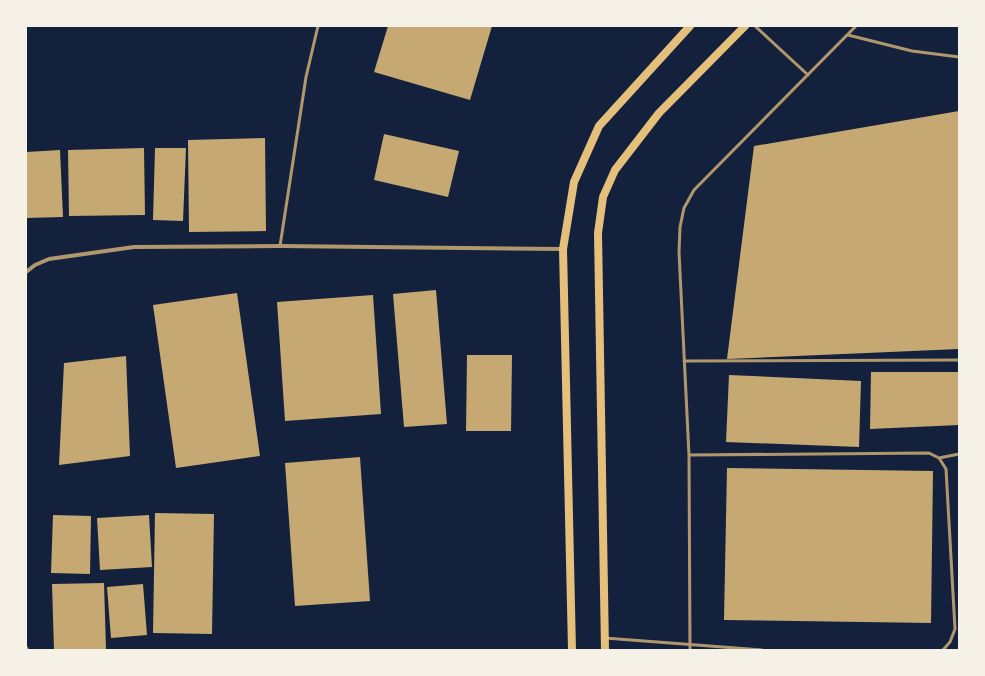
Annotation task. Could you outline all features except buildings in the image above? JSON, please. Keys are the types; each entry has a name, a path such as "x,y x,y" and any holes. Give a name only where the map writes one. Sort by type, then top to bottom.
{"main road":[{"path":"572,650 563,249 574,182 599,126 690,26"},
{"path":"605,650 598,233 604,197 615,170 658,113 745,26"}],"street":[{"path":"26,272 35,265 49,259 134,247 280,246 563,249"}],"lane":[{"path":"280,246 306,78 318,26"},
{"path":"755,26 808,75"},
{"path":"690,650 689,455 679,252 680,227 684,208 694,190 856,26"},
{"path":"848,35 912,51 959,57"},
{"path":"684,361 959,360"},
{"path":"689,455 929,453 939,458 946,469 955,629 950,642 943,650"},
{"path":"939,458 959,454"},
{"path":"605,638 762,650"}]}
